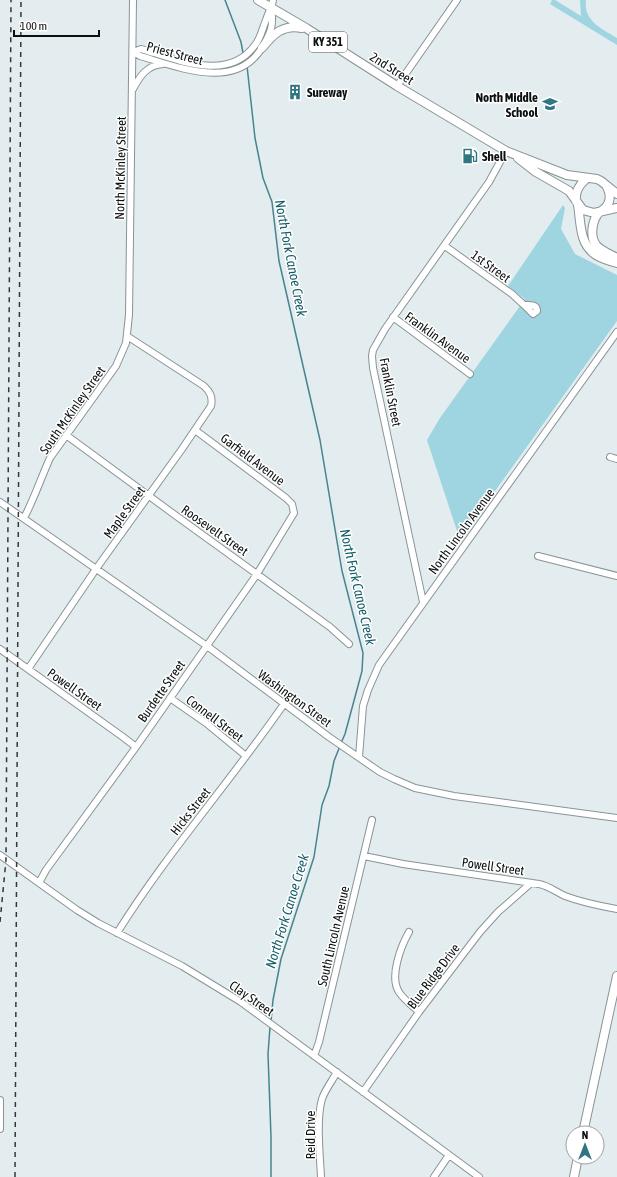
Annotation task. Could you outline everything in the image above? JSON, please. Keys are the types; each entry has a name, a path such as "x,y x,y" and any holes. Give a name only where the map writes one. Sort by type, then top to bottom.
{"main road":[{"name":"2nd Street","path":"258,0 272,4 306,28 397,86 506,151 567,176 596,179 601,181 617,194"},
{"path":"258,49 272,35 280,30 292,26 306,28"},
{"name":"2nd Street","path":"514,155 536,172 569,191 584,210 589,212 600,212 617,208"},
{"path":"586,179 577,189 576,196 582,235 587,246 597,255 617,263"},
{"path":"607,187 610,193 610,199 605,208 597,215 592,231 594,241 600,248 617,258"},
{"path":"585,1125 617,976"},
{"path":"574,1177 576,1165"}],"street":[{"name":"North McKinley Street","path":"127,336 129,315 133,0"},
{"path":"397,86 457,0"},
{"name":"Priest Street","path":"132,52 140,56 168,64 210,73 233,70 247,63 270,30 273,20 272,4"},
{"name":"Priest Street","path":"132,52 141,49 204,66 219,66 232,63 258,49"},
{"path":"132,90 142,74 150,67 168,64"},
{"name":"Franklin Street","path":"424,602 371,362 372,356 376,345 393,317 489,182 506,151"},
{"name":"1st Street","path":"444,246 512,294 524,305"},
{"name":"Franklin Avenue","path":"393,317 470,374"},
{"name":"North Lincoln Avenue","path":"360,757 364,706 368,690 379,666 617,332"},
{"name":"Maple Street","path":"28,669 96,569 211,406 212,396 204,386 127,336"},
{"name":"South McKinley Street","path":"24,518 34,498 50,458 116,366 123,352 127,336"},
{"name":"Garfield Avenue","path":"195,430 286,498 292,504 293,508"},
{"name":"Roosevelt Street","path":"66,435 257,574 330,628 349,644"},
{"name":"Washington Street","path":"0,502 207,646 329,737 380,772 414,788 469,798 617,818"},
{"name":"Burdette Street","path":"39,883 46,870 136,747 257,574 292,516 293,508"},
{"path":"538,556 617,576"},
{"name":"Powell Street","path":"0,649 136,747"},
{"path":"379,666 383,672"},
{"name":"Connell Street","path":"170,698 206,723 246,756"},
{"name":"Hicks Street","path":"116,933 158,872 261,737 284,704"},
{"name":"South Lincoln Avenue","path":"314,1056 319,1042 372,820"},
{"name":"Clay Street","path":"0,855 77,910 116,933 182,966 241,1002 479,1177"},
{"name":"Powell Street","path":"364,856 403,864 544,885 576,899 617,909"},
{"name":"Blue Ridge Drive","path":"363,1092 419,1012 489,921 519,892 532,883"},
{"path":"409,932 404,940 399,955 395,972 395,981 399,992 419,1012"},
{"name":"Reid Drive","path":"321,1177 320,1105 325,1092 337,1072"},
{"path":"0,1100 0,1128"},
{"path":"434,1177 449,1156"}],"shaded area":[{"path":"552,0 555,0 581,16 580,0 586,0 587,14 600,28 617,38 617,45 550,4"},
{"path":"563,205 565,208 561,229 575,254 617,275 617,321 460,540 427,440 440,418 525,299 508,286"}],"waterway":[{"name":"North Fork Canoe Creek","path":"225,0 241,42 243,53"},
{"name":"North Fork Canoe Creek","path":"247,66 255,138 263,178 272,202 279,261 320,440 342,571 363,653 362,671 345,734 341,743"},
{"name":"North Fork Canoe Creek","path":"271,1021 273,1000 281,959 314,857 322,805 329,786 334,761 340,746"},
{"name":"North Fork Canoe Creek","path":"270,1027 268,1054 271,1177"}],"railway":[{"path":"0,922 6,860 11,0"},
{"path":"15,1177 21,0"}],"place":[{"name":"Sureway","path":"295,92"},
{"name":"North Middle School","path":"550,104"},
{"name":"Shell","path":"470,156"}]}
